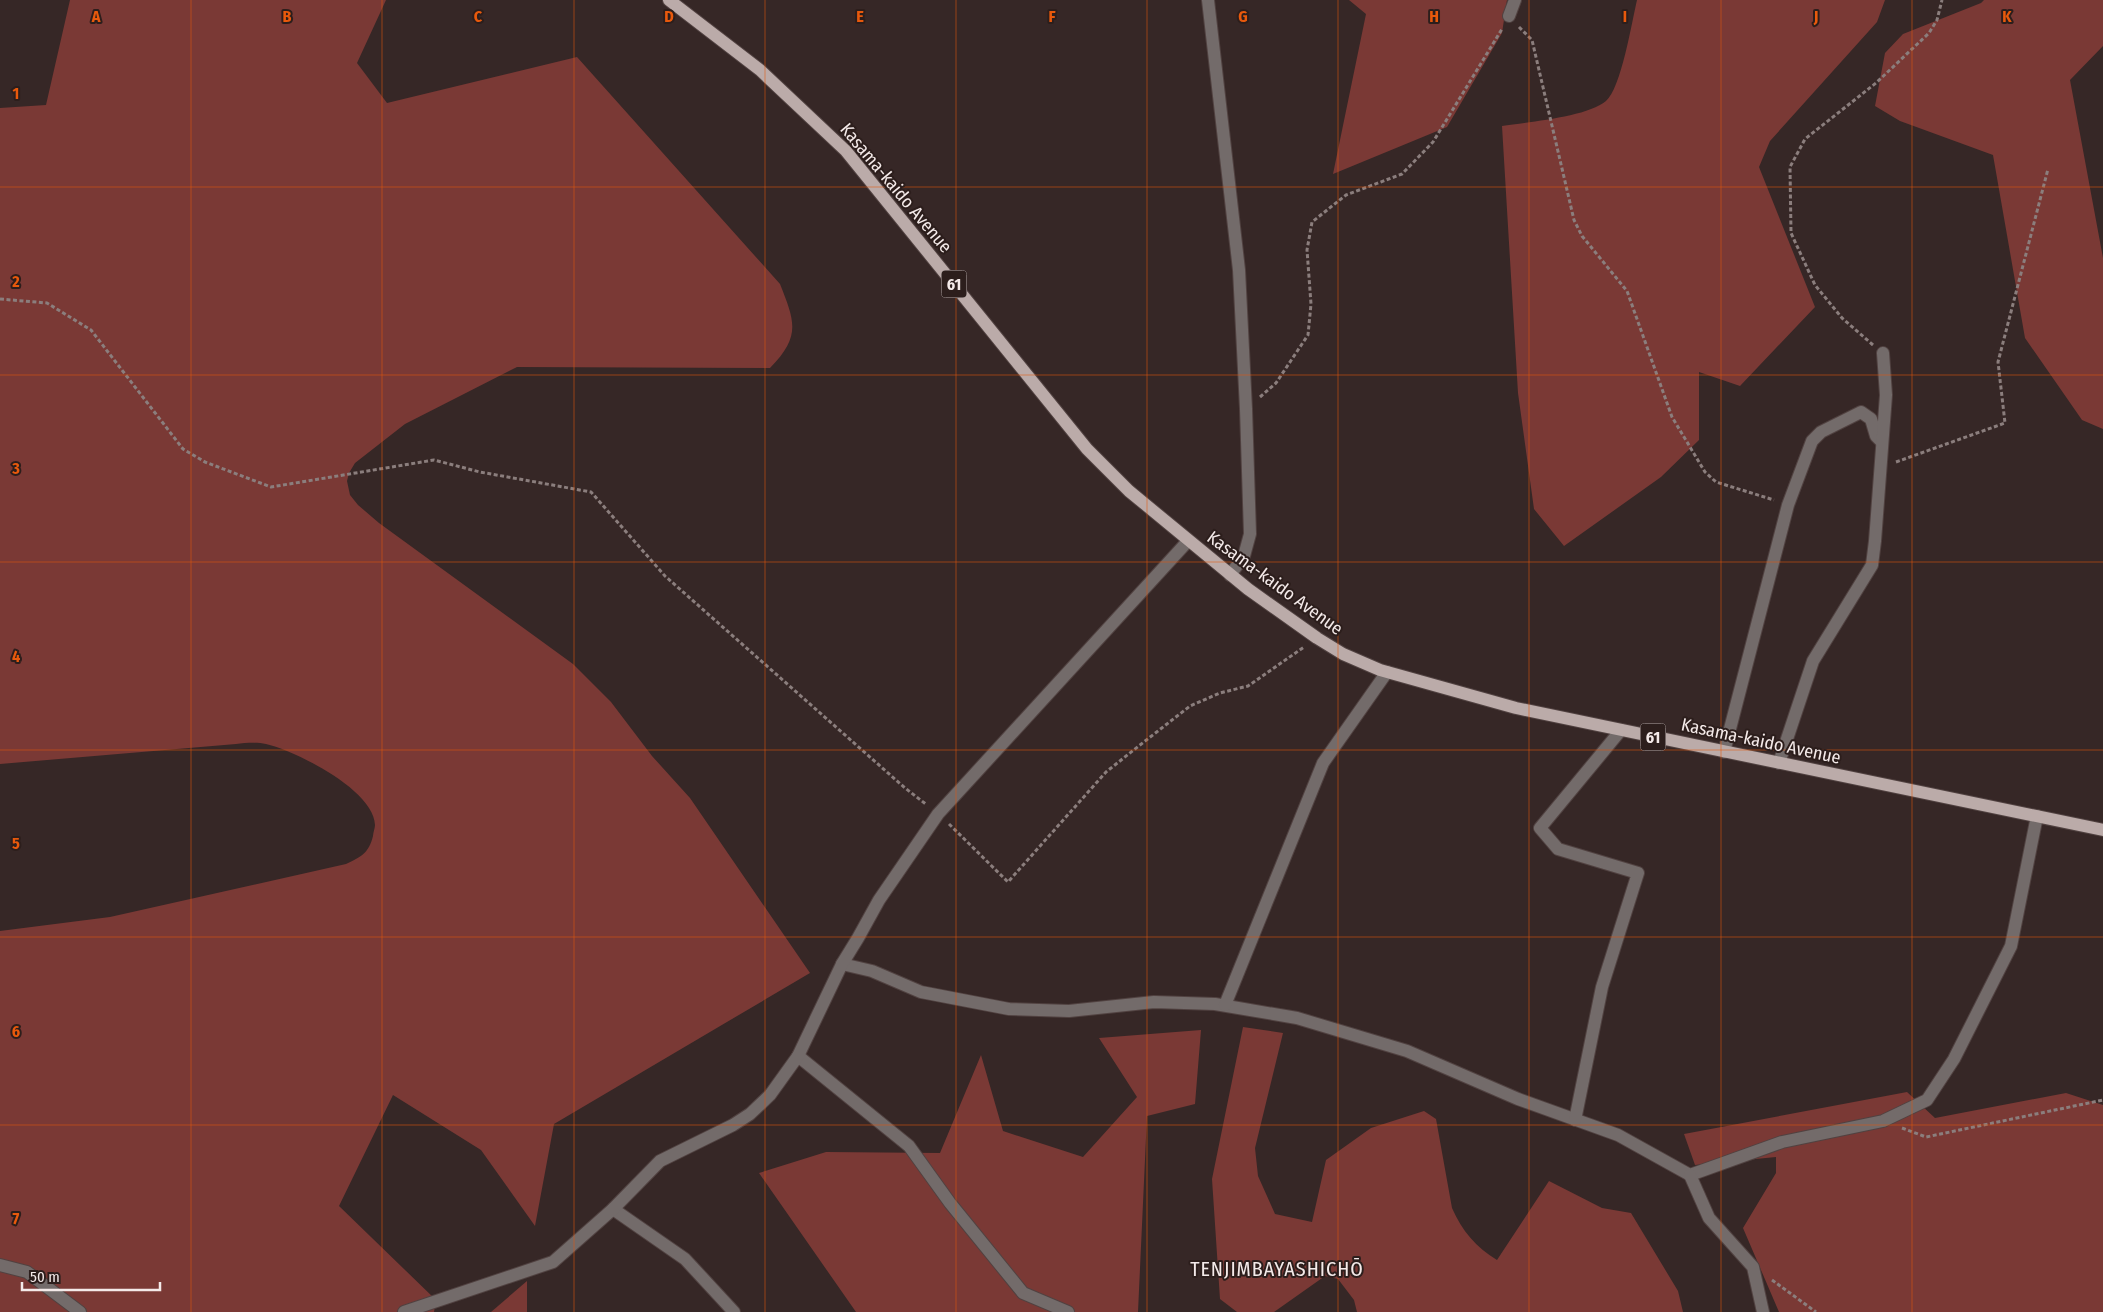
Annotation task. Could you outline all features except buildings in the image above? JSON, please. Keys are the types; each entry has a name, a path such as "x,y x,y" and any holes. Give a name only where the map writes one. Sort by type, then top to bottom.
{"main road":[{"name":"Kasama-kaido Avenue","path":"669,0 760,70 846,151 1087,449 1129,491 1230,575 1316,638 1343,654 1387,672 1516,708 2103,830"}],"street":[{"path":"1208,0 1239,270 1246,409 1250,534 1244,556 1230,575"},
{"path":"1510,16 1515,0"},
{"path":"1778,763 1813,662 1872,565 1886,395 1883,353"},
{"path":"1724,752 1788,505 1812,441 1821,432 1862,412 1872,419 1876,436 1882,442"},
{"path":"404,1312 552,1262 613,1209 660,1161 733,1125 750,1114 770,1095 798,1056 842,964 878,900 938,814 1188,541"},
{"path":"1225,1005 1323,763 1387,672"},
{"path":"1575,1120 1602,987 1638,872 1558,849 1540,828 1621,730"},
{"path":"1690,1175 1782,1142 1883,1121 1927,1100 1958,1050 2011,946 2037,816"},
{"path":"842,964 872,971 921,992 1009,1008 1069,1011 1154,1002 1225,1005 1297,1018 1407,1051 1518,1099 1618,1135 1690,1175 1709,1218 1753,1267 1763,1312"},
{"path":"798,1056 909,1146 950,1204 1023,1293 1068,1312"},
{"path":"613,1209 685,1259 734,1312"},
{"path":"0,1264 27,1272 80,1312"}],"path":[{"path":"1883,353 1842,318 1815,285 1792,234 1790,167 1805,138 1876,83 1930,33 1937,20 1942,0"},
{"path":"1246,409 1276,383 1308,335 1312,304 1307,250 1312,222 1346,196 1402,174 1434,142 1510,16 1532,40 1574,220 1582,236 1627,291 1672,417 1705,472 1716,482 1788,505"},
{"path":"1880,468 2005,423 1998,362 2048,169"},
{"path":"0,299 47,303 91,330 183,449 205,462 270,487 434,460 480,472 591,492 665,576 905,788 938,814 1008,882 1106,772 1140,745 1190,706 1220,693 1248,686 1316,638"},
{"path":"1883,1121 1926,1137 2103,1100"},
{"path":"1753,1267 1816,1312"}],"shaded area":[{"path":"70,0 386,0 357,63 387,103 577,57 780,284 792,319 791,337 787,347 770,368 517,367 405,424 355,463 349,473 347,481 350,495 358,505 379,523 573,664 611,702 652,756 690,798 810,973 554,1124 535,1226 481,1150 393,1095 339,1206 436,1300 434,1312 0,1312 0,931 110,917 346,864 360,857 367,850 375,825 371,812 362,799 348,786 313,763 279,748 262,743 243,743 0,764 0,108 46,105"},
{"path":"1349,0 1507,0 1502,33 1447,127 1333,174 1366,14"},
{"path":"1637,0 1885,0 1877,22 1770,141 1759,167 1815,307 1740,386 1699,372 1699,440 1661,477 1564,546 1534,509 1518,393 1502,126 1572,115 1597,107 1606,101 1611,94 1621,69"},
{"path":"1984,0 2103,0 2103,46 2070,80 2103,258 2103,429 2082,420 2025,338 1993,155 1900,121 1875,106 1885,53 1903,34 1981,3"},
{"path":"1243,1027 1283,1033 1255,1148 1258,1176 1275,1214 1312,1222 1326,1160 1371,1128 1424,1111 1436,1119 1452,1208 1470,1238 1483,1250 1497,1260 1549,1181 1602,1208 1631,1213 1678,1291 1683,1312 1357,1312 1354,1300 1338,1279 1325,1276 1274,1312 1237,1312 1220,1299 1212,1179"},
{"path":"1201,1030 1195,1104 1147,1116 1138,1312 856,1312 759,1173 826,1152 940,1153 981,1055 1003,1131 1083,1157 1137,1097 1099,1038"},
{"path":"1907,1092 1935,1118 2066,1093 2103,1105 2103,1312 1779,1312 1743,1228 1776,1173 1776,1157 1695,1165 1684,1134"},
{"path":"527,1281 527,1312 491,1312"}],"district":[{"name":"TENJIMBAYASHICHŌ","path":"1277,1269"}]}
